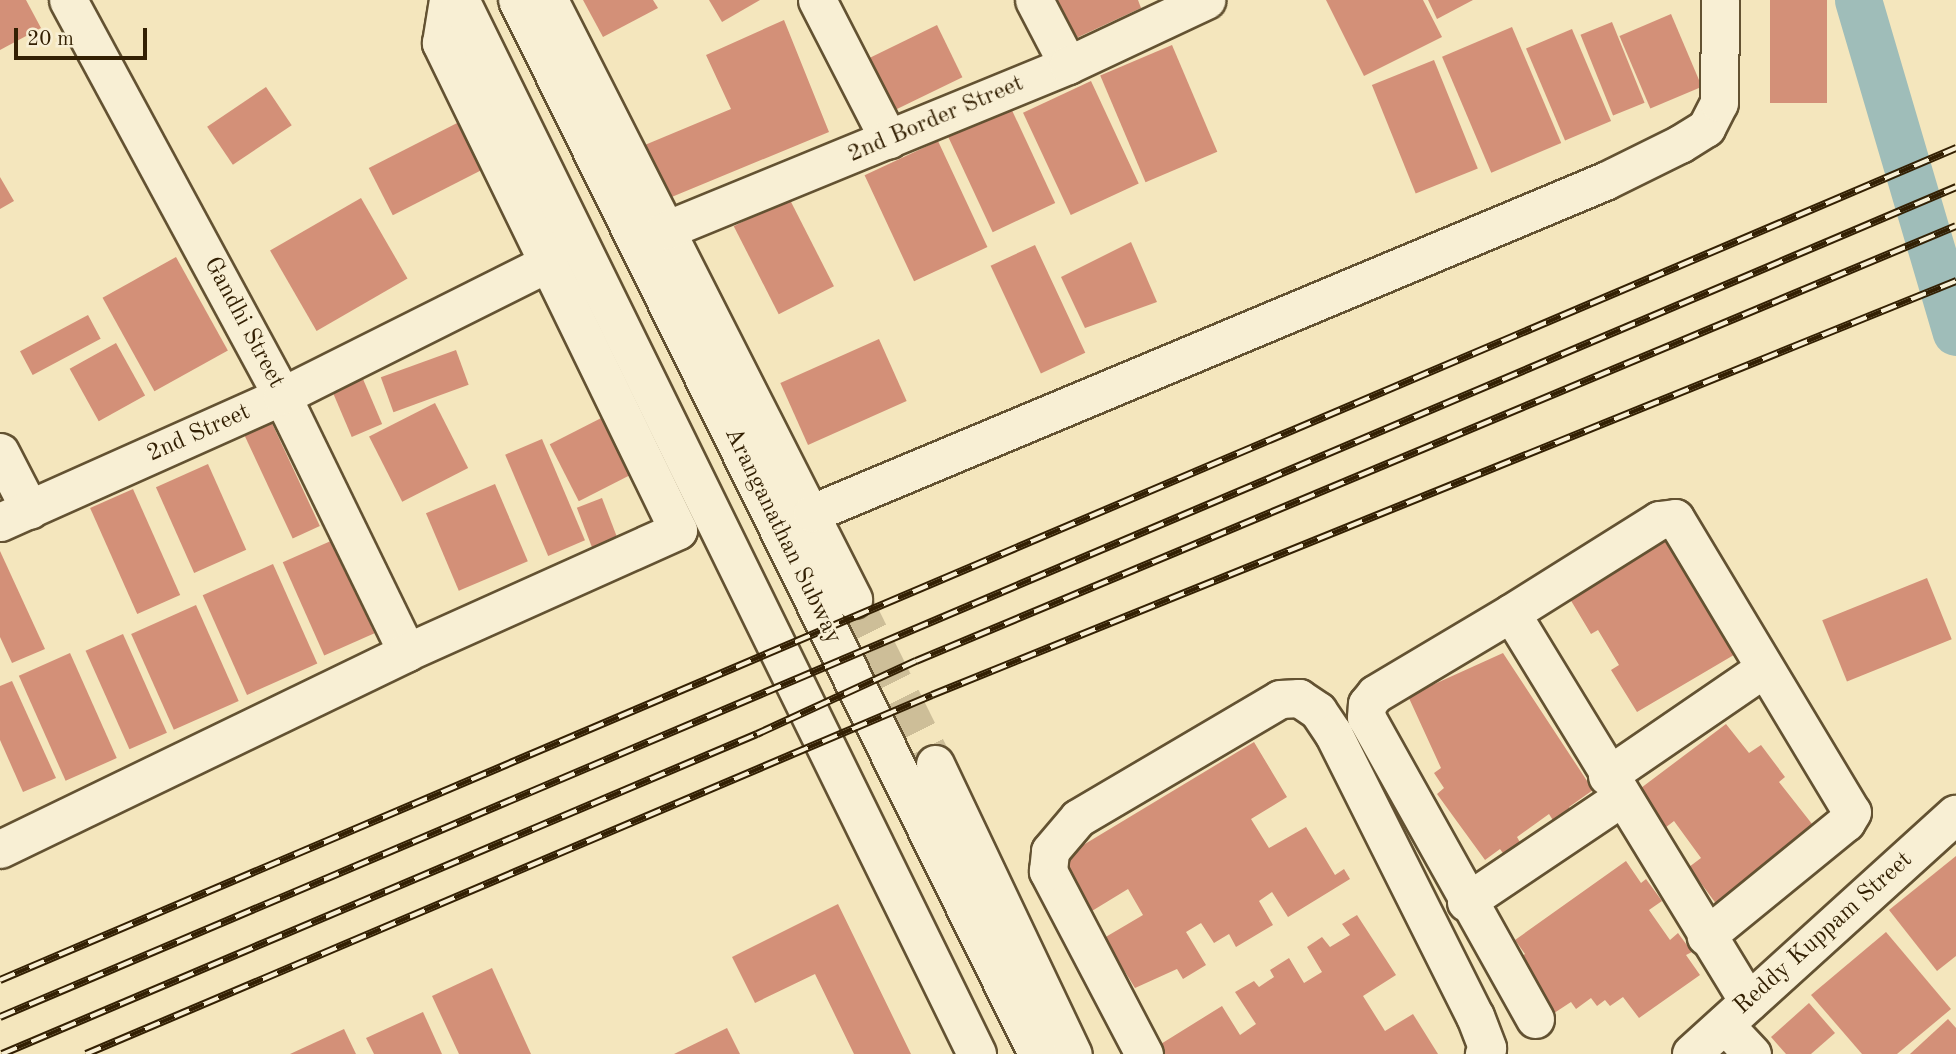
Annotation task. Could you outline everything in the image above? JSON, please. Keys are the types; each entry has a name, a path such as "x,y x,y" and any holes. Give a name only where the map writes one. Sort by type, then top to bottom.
{"main road":[{"path":"460,0 977,1054"},
{"name":"Aranganathan Subway","path":"531,6 1038,1054"},
{"name":"Reddy Kuppam Street","path":"1692,1054 1955,817"}],"street":[{"name":"Gandhi Street","path":"68,0 282,396 407,652"},
{"path":"0,849 407,652 678,530 546,264 441,43 448,0"},
{"path":"817,0 889,140"},
{"path":"1034,0 1068,65"},
{"name":"2nd Border Street","path":"663,231 1068,65 1206,0"},
{"path":"812,513 1605,181 1680,144 1706,128 1719,103 1720,0"},
{"path":"531,6 663,231 812,513 853,598"},
{"name":"2nd Street","path":"15,516 282,396 546,264"},
{"path":"0,452 15,516"},
{"path":"1535,1019 1466,902 1366,717 1367,704 1375,694 1659,520 1672,517 1852,812 1850,817 1706,936"},
{"path":"1511,613 1706,936 1752,1054"},
{"path":"1466,902 1765,668"},
{"path":"1144,1054 1048,871 1050,851 1078,818 1272,703 1299,698 1318,711 1333,733 1475,1016 1487,1048 1485,1054"},
{"path":"935,764 1073,1054"}],"building":[{"path":"0,0 26,0 41,28 0,50"},
{"path":"583,0 653,0 658,8 603,37"},
{"path":"709,0 760,0 722,22"},
{"path":"1053,0 1138,0 1141,8 1072,40"},
{"path":"1326,0 1423,0 1442,37 1364,76"},
{"path":"1428,0 1473,0 1437,19"},
{"path":"1770,0 1827,0 1827,103 1770,103"},
{"path":"1671,14 1702,87 1650,109 1619,36"},
{"path":"784,20 829,132 662,201 640,147 731,109 706,55"},
{"path":"1612,22 1645,103 1613,115 1580,35"},
{"path":"937,25 962,77 885,115 860,63"},
{"path":"1512,27 1561,143 1491,173 1442,57"},
{"path":"1572,29 1611,121 1565,141 1526,49"},
{"path":"1172,45 1217,152 1146,182 1100,75"},
{"path":"1434,60 1478,168 1416,194 1372,85"},
{"path":"1091,81 1139,183 1071,215 1023,113"},
{"path":"266,87 292,125 233,165 207,127"},
{"path":"1010,106 1055,203 993,232 947,135"},
{"path":"465,119 489,166 393,215 369,168"},
{"path":"938,141 987,247 914,281 865,175"},
{"path":"0,177 14,201 0,209"},
{"path":"361,198 408,279 317,331 270,250"},
{"path":"789,198 834,286 779,314 734,226"},
{"path":"1131,242 1157,302 1085,328 1061,277"},
{"path":"1035,245 1085,353 1041,374 991,266"},
{"path":"176,257 228,351 154,391 103,298"},
{"path":"88,315 101,339 33,375 20,351"},
{"path":"879,339 907,401 808,445 780,383"},
{"path":"116,343 145,395 99,421 70,369"},
{"path":"456,350 469,385 393,412 381,377"},
{"path":"363,379 382,424 352,437 333,392"},
{"path":"435,403 468,468 402,502 369,437"},
{"path":"613,412 642,469 579,501 550,444"},
{"path":"270,419 320,526 293,539 243,432"},
{"path":"542,439 585,540 548,556 505,455"},
{"path":"208,464 246,550 194,573 156,487"},
{"path":"495,484 528,561 459,591 426,513"},
{"path":"133,489 180,595 137,614 90,508"},
{"path":"602,498 620,544 594,553 577,508"},
{"path":"1672,526 1744,649 1637,712 1611,670 1619,665 1598,630 1591,634 1564,589"},
{"path":"333,540 374,633 324,656 283,562"},
{"path":"0,551 45,649 12,663 0,637"},
{"path":"273,564 317,664 247,695 203,595"},
{"path":"1927,578 1952,639 1847,682 1822,620"},
{"path":"196,605 239,701 174,730 131,634"},
{"path":"123,634 167,733 129,749 86,651"},
{"path":"70,653 117,758 66,781 19,676"},
{"path":"1503,653 1593,790 1569,807 1573,814 1556,825 1549,814 1517,837 1521,844 1505,856 1500,849 1485,860 1437,794 1444,788 1434,773 1441,768 1408,696"},
{"path":"12,681 56,778 23,792 0,740 0,686"},
{"path":"1726,724 1749,753 1761,745 1785,777 1779,782 1816,829 1717,905 1689,867 1701,858 1674,821 1661,831 1633,794"},
{"path":"1254,742 1287,797 1251,819 1269,848 1306,827 1335,875 1344,869 1350,879 1288,917 1272,892 1259,901 1273,925 1236,947 1229,934 1214,943 1201,923 1186,932 1206,965 1183,979 1177,969 1135,988 1104,938 1143,915 1128,889 1087,914 1060,859"},
{"path":"1956,856 1956,956 1937,971 1889,910"},
{"path":"1626,861 1641,883 1646,879 1662,901 1649,910 1670,940 1678,933 1692,952 1686,955 1700,975 1639,1018 1623,997 1610,1006 1605,1000 1597,1006 1591,998 1576,1009 1571,1002 1545,1019 1516,961 1525,954 1515,940"},
{"path":"838,904 911,1054 854,1054 815,974 755,1003 732,957"},
{"path":"1357,915 1396,975 1363,996 1385,1031 1413,1014 1438,1054 1161,1054 1156,1047 1222,1006 1240,1035 1256,1024 1235,992 1254,981 1259,987 1274,977 1270,970 1289,958 1304,983 1322,972 1307,947 1322,937 1330,947 1350,935 1342,924"},
{"path":"1886,932 1951,1009 1897,1054 1862,1054 1811,995"},
{"path":"492,968 531,1054 459,1054 432,996"},
{"path":"1809,1003 1835,1033 1811,1054 1786,1054 1771,1037"},
{"path":"423,1012 442,1054 374,1054 366,1038"},
{"path":"1948,1019 1956,1028 1956,1054 1910,1054"},
{"path":"727,1028 740,1054 674,1054"},
{"path":"344,1029 356,1054 290,1054"}],"waterway":[{"path":"1858,0 1956,332"}],"tunnel":[{"path":"853,599 935,764"}],"railway":[{"path":"0,980 1956,148"},
{"path":"0,1017 1956,187"},
{"path":"2,1054 757,734 916,661 1956,226"},
{"path":"86,1054 932,695 1956,281"}]}
